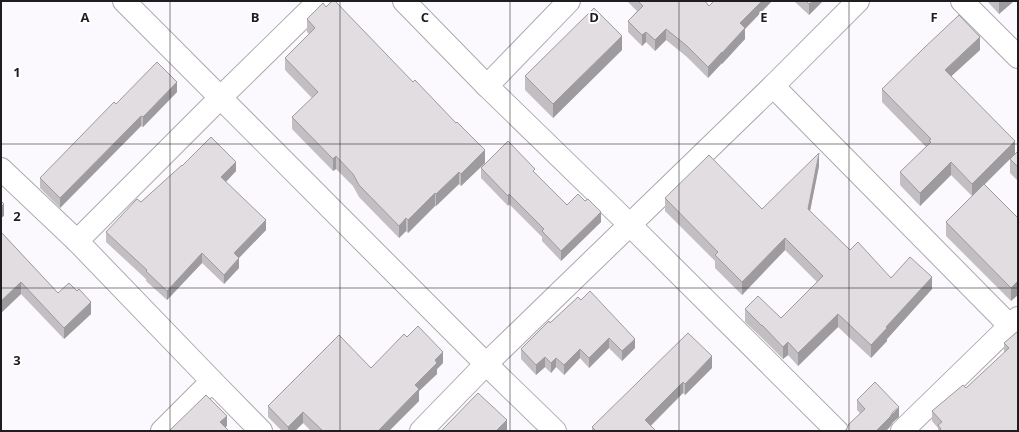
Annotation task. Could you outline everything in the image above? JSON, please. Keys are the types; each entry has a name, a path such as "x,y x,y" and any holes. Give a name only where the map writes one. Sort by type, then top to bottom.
{"street":[{"path":"124,1 486,364 555,431"},
{"path":"77,241 319,1"},
{"path":"404,1 487,86 630,225 837,431"},
{"path":"487,86 569,1"},
{"path":"421,431 486,364 773,86 858,1"},
{"path":"962,1 1018,57"},
{"path":"773,86 1014,322 902,431"},
{"path":"1,169 77,241 261,431"},
{"path":"162,431 212,382"}],"building":[{"path":"332,1 335,1 413,82 415,80 456,123 457,122 485,150 461,174 459,172 408,220 406,218 399,226 359,185 353,174 336,156 333,159 292,117 318,92 285,58 315,28 307,19 323,3 326,7"},
{"path":"638,1 705,1 709,6 714,1 762,1 740,23 745,28 708,67 687,46 666,29 655,40 646,32 642,35 628,21 643,6"},
{"path":"806,1 813,1 809,4"},
{"path":"594,8 622,36 553,104 525,76"},
{"path":"959,15 980,37 945,70 1015,141 972,184 951,162 920,193 900,172 931,142 929,140 931,139 882,89"},
{"path":"157,62 177,82 143,117 141,116 60,198 40,178 114,102 116,104"},
{"path":"211,137 236,162 221,177 266,220 234,253 239,258 224,275 202,253 167,291 106,232 137,199 141,202 182,166"},
{"path":"508,141 535,169 533,171 567,205 578,194 585,201 588,199 601,212 561,251 542,231 544,229 509,194 508,196 481,168"},
{"path":"1018,151 1018,167 1010,159"},
{"path":"819,153 808,209 850,250 858,242 891,278 910,257 932,277 871,345 838,314 798,353 788,342 783,347 745,309 758,296 781,318 823,276 785,238 742,282 715,255 718,252 665,198 709,155 762,209"},
{"path":"984,184 1018,218 1018,281 1011,288 946,222"},
{"path":"1,232 58,293 69,283 77,291 79,289 91,302 64,328 21,282 1,301"},
{"path":"590,291 635,339 622,351 609,338 589,358 580,349 564,365 556,358 551,363 545,357 536,365 521,349 549,321 550,323 578,297 581,300"},
{"path":"418,326 443,352 435,360 437,363 415,385 419,389 378,431 323,431 303,412 288,427 268,406 339,335 371,368 404,334 407,337"},
{"path":"1018,331 1018,431 939,431 941,429 938,425 942,422 932,411 963,385 966,388 1009,348 1004,343"},
{"path":"688,333 712,356 685,384 683,382 645,420 656,431 596,431 592,427"},
{"path":"875,382 899,407 876,431 844,431 849,424 865,409 857,400"},
{"path":"478,393 507,420 496,431 441,431"},
{"path":"206,395 227,416 220,422 229,431 169,431"}]}
